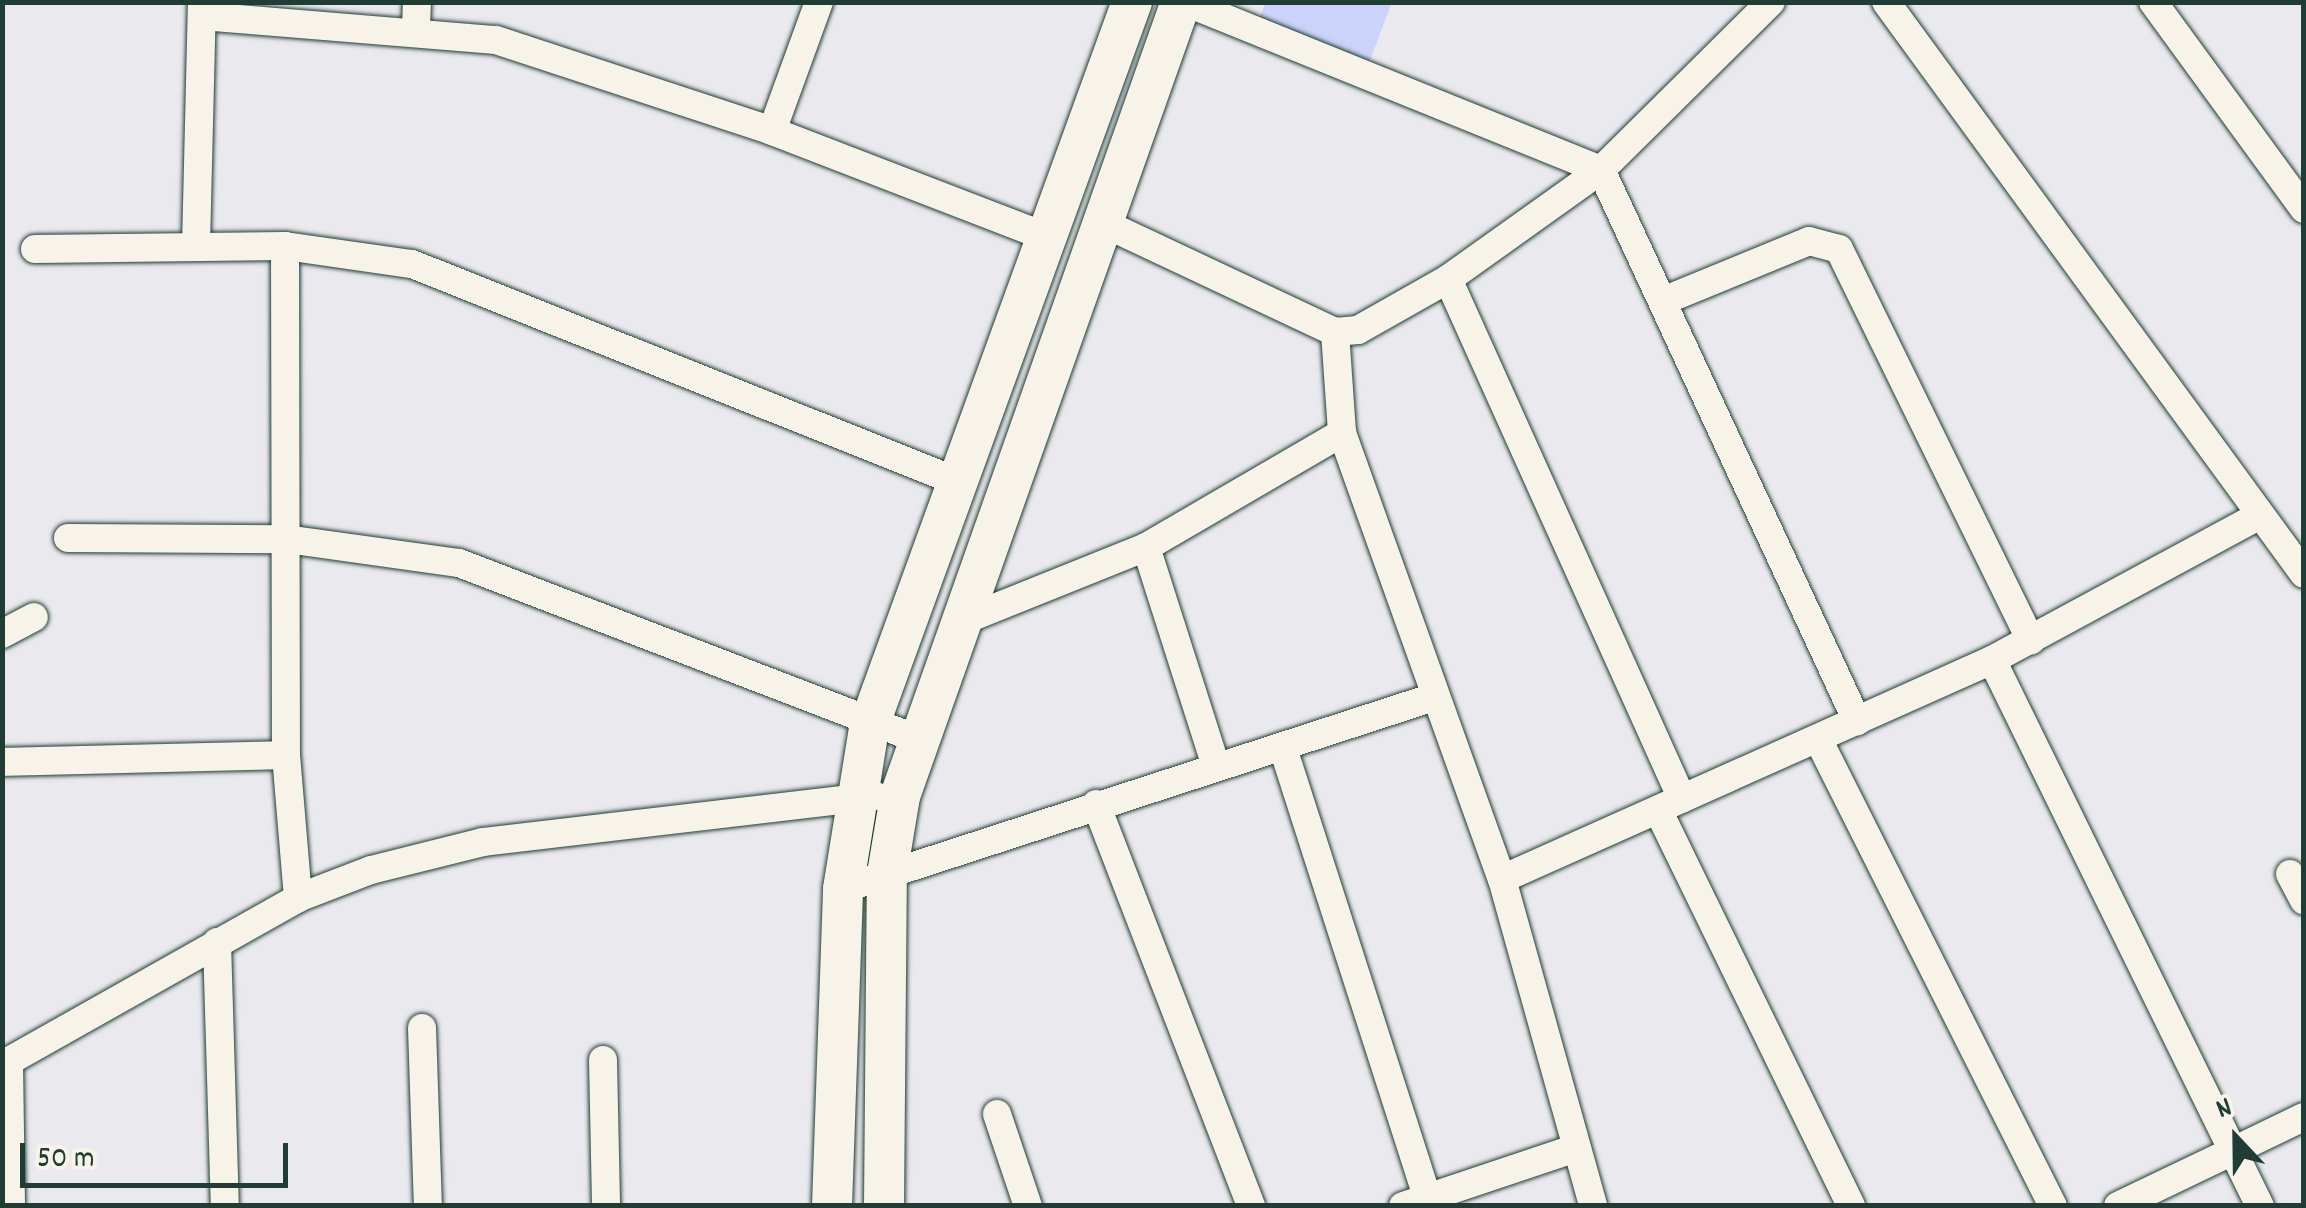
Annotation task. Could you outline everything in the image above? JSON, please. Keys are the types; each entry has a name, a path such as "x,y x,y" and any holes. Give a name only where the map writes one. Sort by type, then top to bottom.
{"street":[{"path":"772,131 819,2"},
{"path":"832,1206 843,889 853,796 870,723 1132,2"},
{"path":"884,1206 887,874 900,796 916,738 1183,2 1601,170 1856,720"},
{"path":"1101,222 1336,332 1381,320 1448,279 1601,170 1771,2"},
{"path":"1886,2 2304,574"},
{"path":"2153,2 2304,210"},
{"path":"196,246 202,10 417,15 772,131 1046,237"},
{"path":"1663,300 1810,242 1839,249 2031,641"},
{"path":"35,249 285,246 412,264 956,481"},
{"path":"285,246 286,755 298,898"},
{"path":"1448,279 1670,805 1851,1206"},
{"path":"1336,332 1342,433 1502,878 1593,1206"},
{"path":"957,624 1146,547 1342,433"},
{"path":"1502,878 1992,660 2258,516"},
{"path":"68,538 286,539 459,563 916,738"},
{"path":"1146,547 1216,766"},
{"path":"2,634 34,617"},
{"path":"1992,660 2260,1206"},
{"path":"843,889 1434,697"},
{"path":"1818,738 2053,1206"},
{"path":"1283,748 1415,1202 1576,1148"},
{"path":"2,762 286,755"},
{"path":"11,1206 6,1064 298,898 483,842 853,796 900,796"},
{"path":"1096,804 1250,1206"},
{"path":"2290,874 2304,900"},
{"path":"217,942 225,1206"},
{"path":"422,1028 428,1206"},
{"path":"603,1060 606,1206"},
{"path":"997,1114 1028,1206"},
{"path":"2118,1206 2304,1118"}],"building":[{"path":"1266,2 1392,2 1369,63 1258,22"}]}
